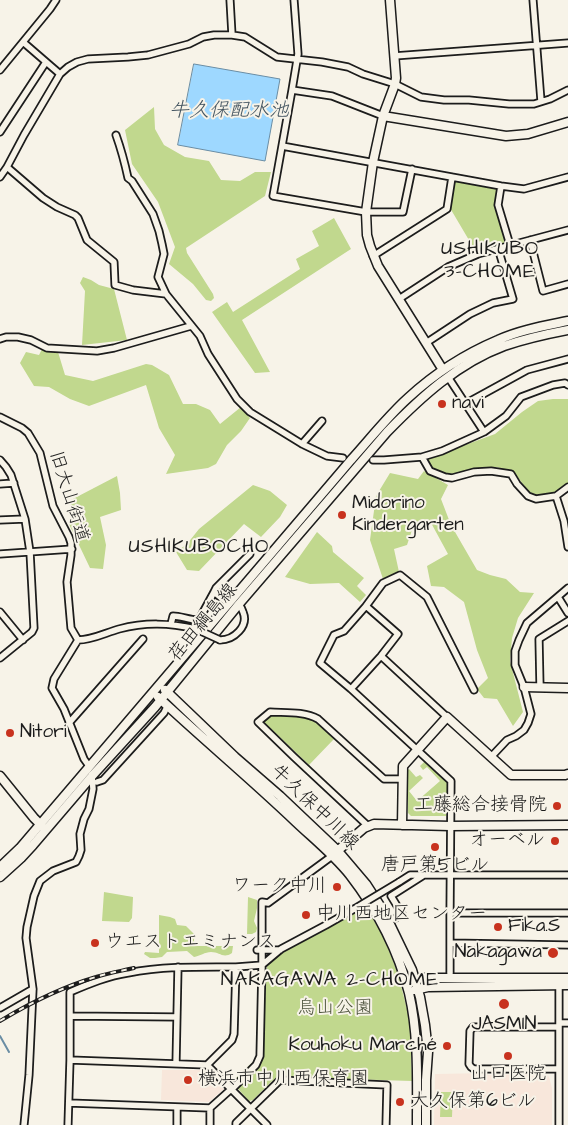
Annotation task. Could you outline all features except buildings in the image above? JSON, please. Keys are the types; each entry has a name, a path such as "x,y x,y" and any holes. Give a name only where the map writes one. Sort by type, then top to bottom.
{"street":[{"path":"0,70 56,0"},
{"path":"230,0 232,35"},
{"path":"294,0 298,33 298,59 273,196 366,212 404,212 412,170"},
{"path":"390,0 396,78 384,116 373,162 366,212 367,234 378,266 484,432"},
{"path":"533,0 541,101"},
{"path":"0,177 60,74 77,62 88,59 148,55 214,35 244,37 277,57 348,66 363,74 395,84 421,97 444,100 534,104 568,90"},
{"path":"23,42 60,74"},
{"path":"394,56 568,44"},
{"path":"0,132 46,62"},
{"path":"292,90 332,96 384,116 506,136 528,134 568,122"},
{"path":"116,135 128,178 132,181 153,214 159,231 164,254 158,277 166,294 200,336 208,354 237,399 250,412 302,444 327,456 343,458"},
{"path":"282,146 524,189 568,177"},
{"path":"7,167 43,198 78,218 87,240 114,262 115,285 133,290 166,294"},
{"path":"373,256 447,209 452,177"},
{"path":"501,186 498,205 510,245"},
{"path":"399,299 448,267 478,254 568,230"},
{"path":"530,240 543,291 568,284"},
{"path":"426,343 470,314 493,303 513,299 498,248"},
{"name":"荏田綱島線","path":"0,867 20,848 380,426 407,398 446,373 476,350 529,329 568,321"},
{"path":"0,339 18,337 31,340 47,348 97,352 191,326"},
{"name":"荏田綱島線","path":"0,877 21,858 94,779 239,604 387,432 446,373 503,346 568,330"},
{"path":"466,404 527,370 568,358"},
{"path":"373,460 422,457 442,451 484,432 506,416 521,398 553,385 568,385"},
{"name":"旧大山街道","path":"0,418 25,430 35,442 40,453 53,506 69,537 72,549 67,582 71,628 78,640"},
{"path":"302,444 322,422"},
{"path":"422,457 430,471 445,477 452,478 474,472 491,471 511,474 528,496 536,499 556,496 568,487"},
{"path":"0,460 9,471 25,519 30,552 34,628 32,632 0,658"},
{"path":"0,484 14,483"},
{"path":"556,496 564,520 568,547"},
{"path":"0,520 25,519"},
{"path":"0,554 72,549"},
{"path":"172,624 173,616 198,620 216,588 250,554"},
{"path":"450,973 451,780 320,663 334,635 344,631 383,583 400,574 427,597 474,690"},
{"path":"491,757 506,740 524,730 531,714 524,687 515,666 515,651 519,640 527,623 568,588"},
{"path":"214,592 229,604"},
{"path":"558,597 568,613"},
{"path":"90,766 84,759 64,709 52,688 54,680 78,640 85,640 120,629 172,624 196,629 220,640 228,640 245,623 244,613 239,604"},
{"path":"351,689 398,634 366,606"},
{"path":"0,612 22,640"},
{"path":"540,687 539,639 568,621"},
{"path":"70,723 143,639"},
{"path":"381,656 511,776 565,776 568,774"},
{"name":"牛久保中川線","path":"160,685 235,757 280,796 366,884 384,912 399,942 418,989 428,1052 426,1125"},
{"path":"524,687 568,688"},
{"name":"牛久保中川線","path":"153,692 276,803 335,853 378,916 406,982 414,1022 417,1125"},
{"path":"24,1125 29,1075 33,989 26,938 34,896 40,881 53,871 76,862 80,850 80,834 84,819 90,809 94,779 103,780 166,709"},
{"path":"368,826 258,722 270,712 312,715 384,779 402,779"},
{"path":"402,825 403,766 447,717"},
{"path":"1,781 46,830"},
{"path":"69,1103 210,1108 232,1089 256,1065 260,1056 262,965 259,950 262,902 268,903 368,826 374,824 450,826 568,825"},
{"path":"68,1125 70,992 97,981 126,973 158,968 262,965 280,950 410,875 568,875"},
{"path":"394,919 402,914 391,896 424,875"},
{"path":"450,913 568,913"},
{"path":"450,943 568,945"},
{"path":"259,950 280,950"},
{"path":"176,1064 178,967"},
{"path":"207,1065 232,1040 234,1034 236,967"},
{"path":"406,982 424,978 559,982 568,985"},
{"path":"408,992 428,987 559,982 568,978"},
{"path":"559,982 559,1125"},
{"path":"0,1008 33,989"},
{"path":"70,1016 177,1017"},
{"path":"559,1069 474,1069 470,1064 470,1030 473,1027 559,1025 568,1023"},
{"path":"70,1060 207,1065 267,1125"},
{"path":"236,1125 280,1080 387,1085 386,1125"},
{"path":"177,1107 177,1125"},
{"path":"210,1108 210,1125"}],"shaded area":[{"name":"横浜市中川西保育園","path":"162,1070 205,1070 224,1089 209,1102 161,1100"},
{"path":"488,1073 488,1075 546,1074 549,1077 552,1088 552,1125 434,1125 435,1074"}],"green space":[{"path":"154,107 155,129 164,145 185,157 209,161 221,180 240,181 255,172 271,172 265,196 186,248 187,253 213,294 214,298 211,301 206,300 193,284 169,264 175,247 158,202 132,164 125,130"},
{"path":"454,180 497,189 494,206 506,242 496,247 476,252 450,208"},
{"path":"334,218 351,249 242,320 270,372 255,373 212,312 227,302 233,312 300,269 296,259 319,246 312,231"},
{"path":"83,277 99,285 114,289 127,340 82,345 85,291 80,283"},
{"path":"42,349 58,352 65,375 93,381 146,364 152,365 169,375 183,404 196,404 210,410 220,424 241,407 250,418 241,431 227,445 216,464 208,468 166,474 175,455 159,428 146,385 89,406 70,399 49,387 34,386 20,363 26,352 39,355"},
{"path":"568,399 568,488 555,494 538,495 529,492 516,475 497,467 443,475 431,470 427,459 495,434 538,401"},
{"path":"424,471 448,485 441,499 451,525 477,570 506,579 520,592 534,593 518,618 512,638 510,661 523,712 513,726 497,699 484,698 477,689 488,678 477,650 464,602 444,587 431,586 427,566 448,554 430,521 413,527 407,545 394,549 399,572 383,579 370,540 376,496 390,473 418,479"},
{"path":"117,476 121,510 100,517 106,545 103,569 90,568 69,524 77,516 69,501"},
{"path":"253,485 270,491 287,505 280,517 261,537 244,524 199,571 187,570 176,552 187,544 199,529"},
{"path":"317,532 332,546 333,552 364,578 357,586 366,595 360,602 339,583 310,584 285,577"},
{"path":"269,715 310,717 334,739 309,765 263,721"},
{"path":"425,761 448,784 446,816 411,816 408,813 409,769 416,777 420,775 423,778 409,791 417,801 440,781 427,767 423,770 420,766"},
{"path":"104,892 133,897 132,918 129,922 102,921"},
{"path":"248,897 257,900 254,921 257,928 256,932 252,934 247,934"},
{"name":"烏山公園","path":"366,907 384,938 398,974 410,1021 412,1081 281,1077 272,1081 253,1100 249,1101 232,1082 262,1053 267,964 284,949"},
{"path":"159,915 175,919 177,925 186,926 194,934 194,946 233,946 232,953 224,955 209,952 194,957 187,951 167,952 162,957 150,958 144,954 145,952 159,953"},
{"path":"441,1092 453,1092 452,1117 440,1117"}],"water":[{"name":"牛久保配水池","path":"194,64 280,79 265,161 178,145"}],"waterway":[{"path":"0,1036 9,1052"}],"railway":[{"path":"0,1021 35,1002 71,986 134,968"}],"place":[{"name":"navi","path":"442,404"},
{"name":"Midorino Kindergarten","path":"342,515"},
{"name":"Nitori","path":"10,733"},
{"name":"工藤総合接骨院","path":"557,806"},
{"name":"オーベル","path":"555,841"},
{"name":"唐戸第5ビル","path":"435,847"},
{"name":"ワーク中川","path":"337,887"},
{"name":"中川西地区センター","path":"306,915"},
{"name":"Fika.S","path":"498,927"},
{"name":"ウエストエミナンス","path":"95,943"},
{"name":"Nakagawa","path":"553,953"},
{"name":"JASMIN","path":"504,1004"},
{"name":"Kouhoku Marché","path":"447,1046"},
{"name":"山口医院","path":"508,1056"},
{"name":"横浜市中川西保育園","path":"188,1080"},
{"name":"大久保第6ビル","path":"400,1102"}],"district":[{"name":"USHIKUBO 3-CHOME","path":"490,262"},
{"name":"USHIKUBOCHO","path":"199,548"},
{"name":"NAKAGAWA 2-CHOME","path":"330,981"}]}
